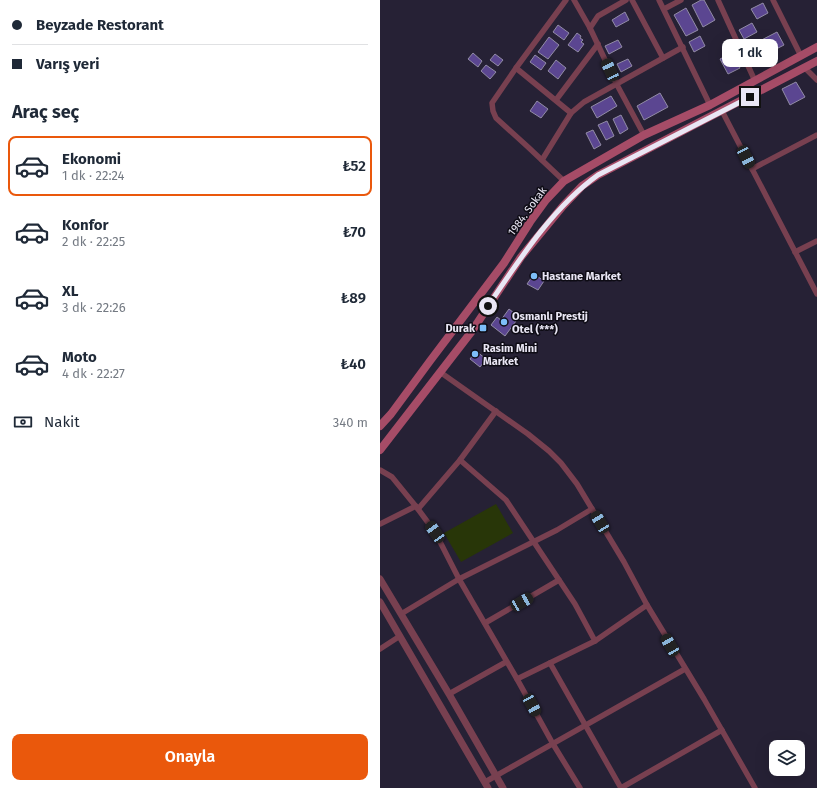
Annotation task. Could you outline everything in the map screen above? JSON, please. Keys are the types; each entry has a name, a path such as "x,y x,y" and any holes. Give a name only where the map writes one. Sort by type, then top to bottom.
{"main road":[{"name":"1984. Sokak","path":"380,426 391,414 504,263 546,200 564,181 644,135 710,104 817,47"},
{"path":"380,450 472,331 521,257 562,206 582,186 598,175 817,61"},
{"path":"584,170 590,181"}],"street":[{"path":"564,181 496,118 492,103 566,0"},
{"path":"574,0 590,28 616,83 644,135"},
{"path":"590,28 598,16 626,0"},
{"path":"632,0 663,58"},
{"path":"659,0 710,104"},
{"path":"664,9 681,0"},
{"path":"718,0 755,81"},
{"path":"774,0 801,56"},
{"path":"556,100 598,44"},
{"path":"542,160 571,113 584,102 683,47"},
{"path":"516,68 571,113"},
{"path":"805,68 817,80"},
{"path":"722,111 817,294"},
{"path":"752,169 817,135"},
{"path":"795,252 817,241"},
{"path":"440,372 528,434 549,451 561,463 577,484 755,788"},
{"path":"380,524 417,507 460,460 496,411"},
{"path":"460,460 506,500 575,604 595,641"},
{"path":"380,470 392,477 417,507 435,532 459,579 506,662 580,788"},
{"path":"401,614 459,579 557,530 592,509"},
{"path":"380,579 503,788"},
{"path":"485,623 559,580"},
{"path":"380,602 486,785 496,776 685,669"},
{"path":"517,679 595,641 647,605"},
{"path":"380,649 400,636"},
{"path":"449,694 506,662"},
{"path":"550,663 621,788 722,730"}],"green space":[{"path":"496,504 513,533 461,562 444,533"}],"building":[{"path":"704,0 715,20 703,27 692,5"},
{"path":"763,3 768,13 757,19 751,9"},
{"path":"686,8 698,30 686,36 674,15"},
{"path":"625,12 629,20 616,27 612,20"},
{"path":"752,23 757,32 744,39 739,30"},
{"path":"558,25 569,33 564,40 553,32"},
{"path":"777,32 784,45 755,60 748,47"},
{"path":"577,33 581,36 580,38 583,40 581,42 584,44 578,52 568,45"},
{"path":"700,36 705,46 694,52 689,42"},
{"path":"549,37 559,45 548,59 538,52"},
{"path":"618,40 622,47 609,54 605,46"},
{"path":"473,53 482,61 478,67 468,59"},
{"path":"732,53 740,68 728,74 720,59"},
{"path":"495,54 503,60 498,66 490,60"},
{"path":"535,55 546,63 541,70 530,62"},
{"path":"628,59 632,66 621,72 617,64"},
{"path":"556,60 566,68 558,79 548,71"},
{"path":"486,65 496,72 490,79 481,71"},
{"path":"796,82 805,97 790,105 782,89"},
{"path":"660,93 668,107 644,120 637,106"},
{"path":"611,96 617,106 597,118 591,107"},
{"path":"537,101 548,109 541,118 530,111"},
{"path":"621,115 628,129 620,134 613,119"},
{"path":"607,121 614,136 606,140 598,125"},
{"path":"593,130 601,145 594,149 586,133"},
{"path":"534,274 544,281 538,290 527,284"},
{"name":"Osmanlı Prestij Otel (***)","path":"509,309 519,317 505,336 491,325 497,317 501,320"},
{"path":"476,351 486,359 480,367 470,359"}],"place":[{"name":"Hastane Market","path":"534,276"},
{"name":"Osmanlı Prestij Otel (***)","path":"504,322"},
{"name":"Durak","path":"483,328"},
{"name":"Rasim Mini Market","path":"475,354"}],"route":[{"path":"488,306 521,257 562,206 582,186 598,175 750,97"}]}
